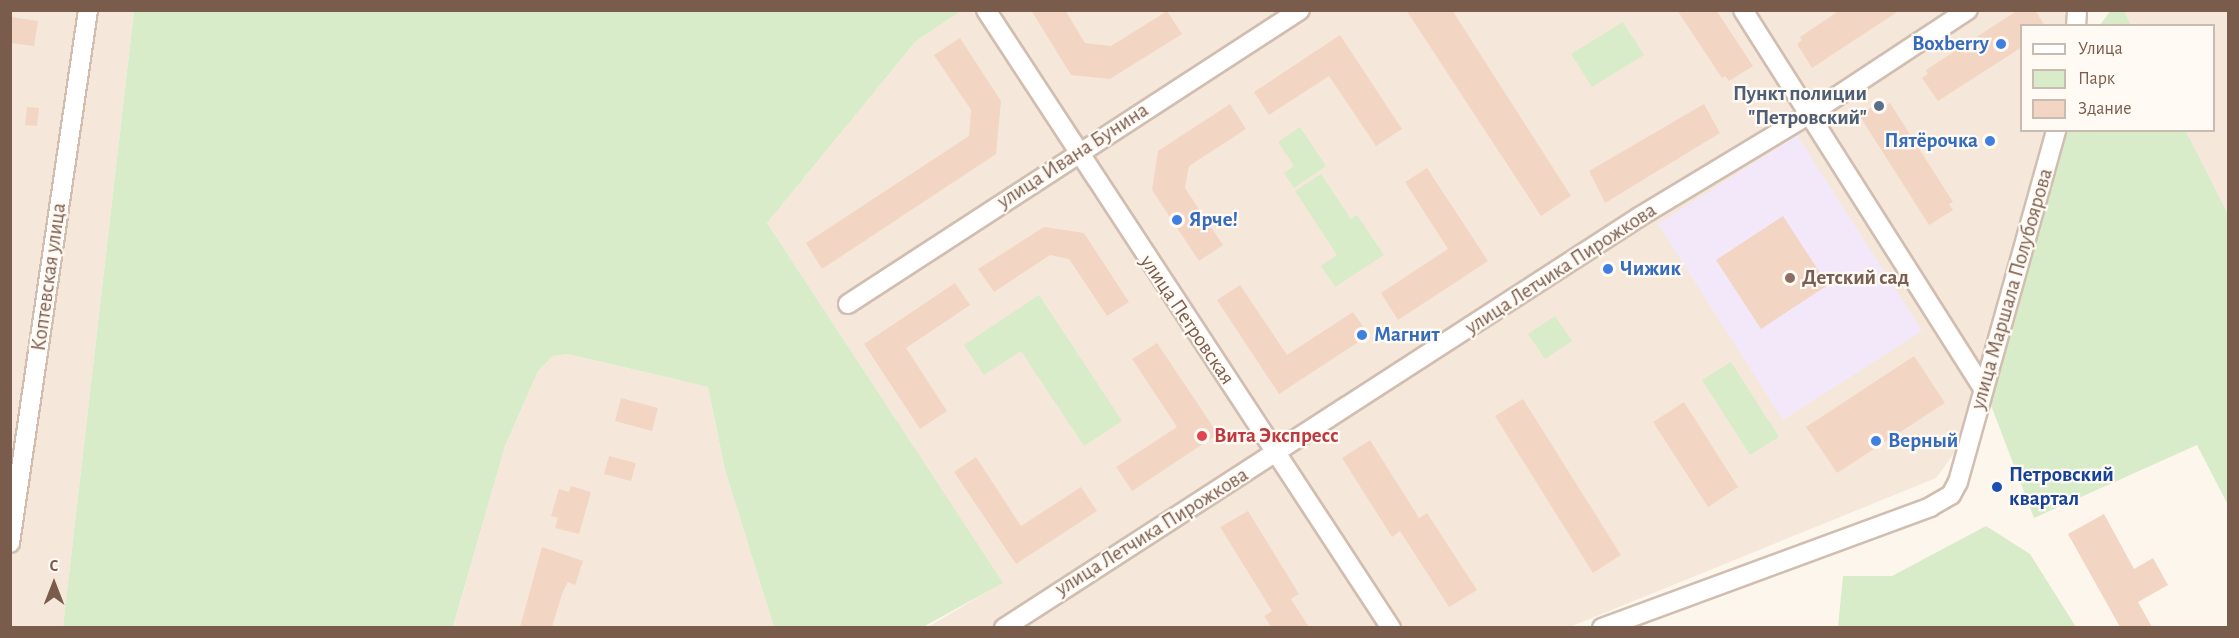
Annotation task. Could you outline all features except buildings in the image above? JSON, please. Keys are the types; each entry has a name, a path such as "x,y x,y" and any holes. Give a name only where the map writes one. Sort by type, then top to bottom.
{"street":[{"name":"Коптевская улица","path":"10,543 88,10"},
{"name":"улица Петровская","path":"986,10 1391,627"},
{"name":"улица Ивана Бунина","path":"848,304 1078,152 1300,10"},
{"path":"1743,10 1982,386"},
{"name":"улица Летчика Пирожкова","path":"1004,627 1119,550 1276,454 1640,217 1810,114 1968,10"},
{"name":"улица Маршала Полубоярова","path":"1602,627 1939,503 1951,495 1958,482 1982,386 2055,132"}],"shaded area":[{"path":"2064,10 2067,24 2020,24 2020,132 2061,132 1984,387 1953,455 1936,478 1570,627 928,627 1002,583 767,223 916,41 961,11"},
{"path":"10,11 134,11 63,627 11,627"},
{"path":"2124,11 2228,11 2228,214 2187,132 2215,132 2215,24 2130,24"},
{"name":"Детский сад","path":"1797,135 1922,331 1783,420 1658,224"},
{"path":"568,354 708,387 725,470 774,627 453,628 505,446 538,371 553,356"}],"green space":[{"path":"2111,10 2124,11 2130,24 2101,24"},
{"path":"134,11 961,11 916,41 767,223 1003,583 923,627 774,627 725,470 708,387 568,354 553,356 538,371 505,446 453,627 63,627"},
{"path":"1623,22 1644,55 1592,87 1571,54"},
{"path":"1300,127 1326,166 1294,188 1284,173 1294,166 1278,142"},
{"path":"2061,132 2187,132 2228,214 2228,505 2197,445 2034,518 1984,387"},
{"path":"1321,174 1351,219 1357,215 1384,255 1335,287 1321,266 1337,255 1295,191"},
{"path":"1039,295 1122,421 1084,446 1021,351 984,375 964,345"},
{"path":"1555,316 1572,341 1545,359 1528,334"},
{"path":"1731,362 1779,437 1750,455 1702,380"},
{"path":"1986,526 2030,554 2076,627 1838,627 1843,576 1892,576"}],"place":[{"name":"Boxberry","path":"2001,44"},
{"name":"Пункт полиции \"Петровский\"","path":"1879,106"},
{"name":"Пятёрочка","path":"1990,141"},
{"name":"Ярче!","path":"1177,220"},
{"name":"Чижик","path":"1608,269"},
{"name":"Детский сад","path":"1790,278"},
{"name":"Магнит","path":"1362,335"},
{"name":"Вита Экспресс","path":"1202,436"},
{"name":"Верный","path":"1876,441"},
{"name":"Петровский квартал","path":"1997,487"}]}
